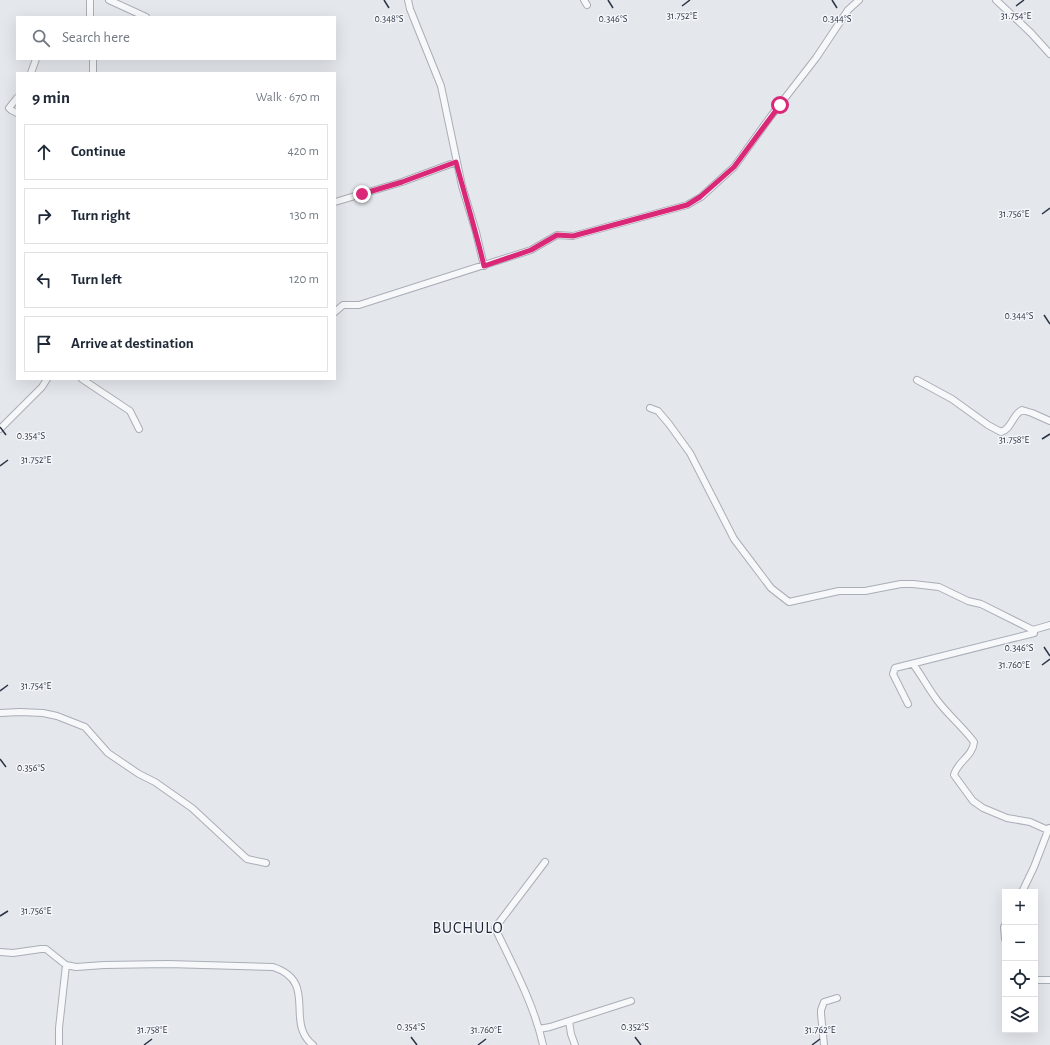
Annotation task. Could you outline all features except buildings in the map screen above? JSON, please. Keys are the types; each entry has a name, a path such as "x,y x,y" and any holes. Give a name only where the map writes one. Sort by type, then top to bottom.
{"street":[{"path":"90,0 90,16"},
{"path":"109,0 144,16"},
{"path":"408,0 410,9 441,86 456,162 484,266"},
{"path":"336,311 343,305 359,305 531,250 557,235 573,236 687,205 700,197 734,167 816,58 848,10 859,0"},
{"path":"996,0 1031,33 1050,54"},
{"path":"31,72 36,60"},
{"path":"93,60 93,72"},
{"path":"16,99 10,108 16,112"},
{"path":"336,202 402,182 456,162"},
{"path":"0,429 42,387 46,380"},
{"path":"84,380 130,411 139,429"},
{"path":"916,380 952,399 988,425 1001,432 1005,431 1015,416 1022,410 1032,412 1050,420"},
{"path":"650,408 658,411 662,415 690,453 734,539 771,588 789,602 839,591 865,591 901,584 914,584 939,587 968,601 981,604 1033,630 1050,625"},
{"path":"908,704 893,674 896,668 1034,633 1033,630"},
{"path":"913,664 938,702 974,742 973,750 954,772 954,775 972,801 983,808 1007,818 1030,822 1049,829 1023,889"},
{"path":"0,713 43,713 57,716 85,727 108,753 139,774 155,782 192,808 247,859 266,863"},
{"path":"543,1045 539,1028 496,928 545,862"},
{"path":"0,952 13,953 41,949 46,950 66,965 76,967 175,964 273,967 289,975 295,983 299,991 300,1025 304,1034 313,1045"},
{"path":"59,1045 59,1028 66,965"},
{"path":"1038,980 1050,980"},
{"path":"824,1045 821,1010 824,1002 836,998"},
{"path":"539,1028 550,1027 631,1001"},
{"path":"569,1021 571,1034 575,1045"}],"district":[{"name":"BUCHULO","path":"468,927"}],"route":[{"path":"362,194 402,182 456,162 484,266 531,250 557,235 563,234 573,236 694,202 734,167 780,105"}]}
